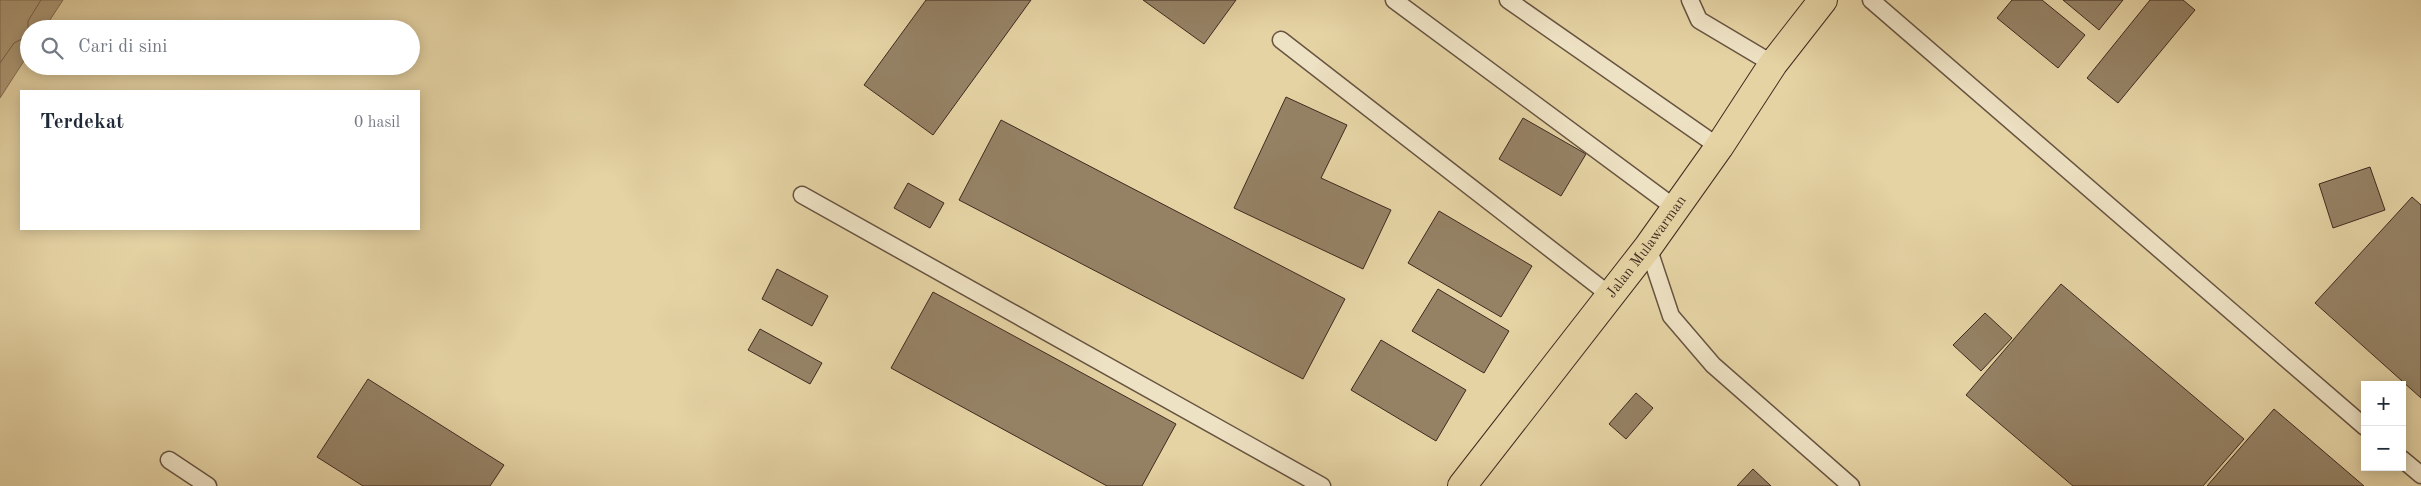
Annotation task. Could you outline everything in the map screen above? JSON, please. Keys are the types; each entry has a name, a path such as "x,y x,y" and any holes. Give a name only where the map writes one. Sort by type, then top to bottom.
{"highway":[{"name":"Jalan Mulawarman","path":"1462,486 1648,247 1720,147 1773,64 1823,0"}],"lane":[{"path":"1394,0 1675,208"},
{"path":"1508,0 1720,147"},
{"path":"1690,0 1699,20 1773,64"},
{"path":"1871,0 2364,426"},
{"path":"1281,40 1611,296"},
{"path":"802,195 1322,486"},
{"path":"1648,247 1671,316 1713,365 1851,486"},
{"path":"169,460 208,486"},
{"path":"2406,462 2421,475"}],"water":[{"path":"0,0 63,0 50,20 20,20 20,67 0,98"}],"building":[{"path":"926,0 1031,0 933,135 864,85"},
{"path":"1143,0 1236,0 1204,44"},
{"path":"2012,0 2042,0 2085,35 2058,68 1997,18"},
{"path":"2063,0 2123,0 2099,30"},
{"path":"2150,0 2183,0 2195,10 2118,103 2087,78"},
{"path":"1286,97 1347,125 1321,178 1391,210 1363,269 1234,208"},
{"path":"1523,118 1586,154 1561,196 1499,159"},
{"path":"1001,120 1345,299 1303,379 959,200"},
{"path":"2370,167 2385,210 2333,228 2319,184"},
{"path":"908,183 944,203 930,228 894,208"},
{"path":"2412,197 2421,205 2421,398 2406,385 2406,381 2402,381 2315,303"},
{"path":"1439,211 1532,266 1501,317 1408,263"},
{"path":"777,269 828,296 812,326 762,299"},
{"path":"2061,284 2244,439 2203,486 2073,486 1966,395"},
{"path":"1438,289 1509,331 1484,373 1412,331"},
{"path":"933,292 1176,424 1142,486 1107,486 891,368"},
{"path":"1985,313 2012,338 1981,371 1953,345"},
{"path":"760,329 822,363 810,384 748,350"},
{"path":"1381,340 1466,390 1436,441 1351,390"},
{"path":"368,379 504,465 490,486 363,486 317,457"},
{"path":"1636,393 1653,408 1626,439 1609,424"},
{"path":"2274,409 2364,486 2207,486"},
{"path":"1753,469 1771,486 1737,486"}]}
